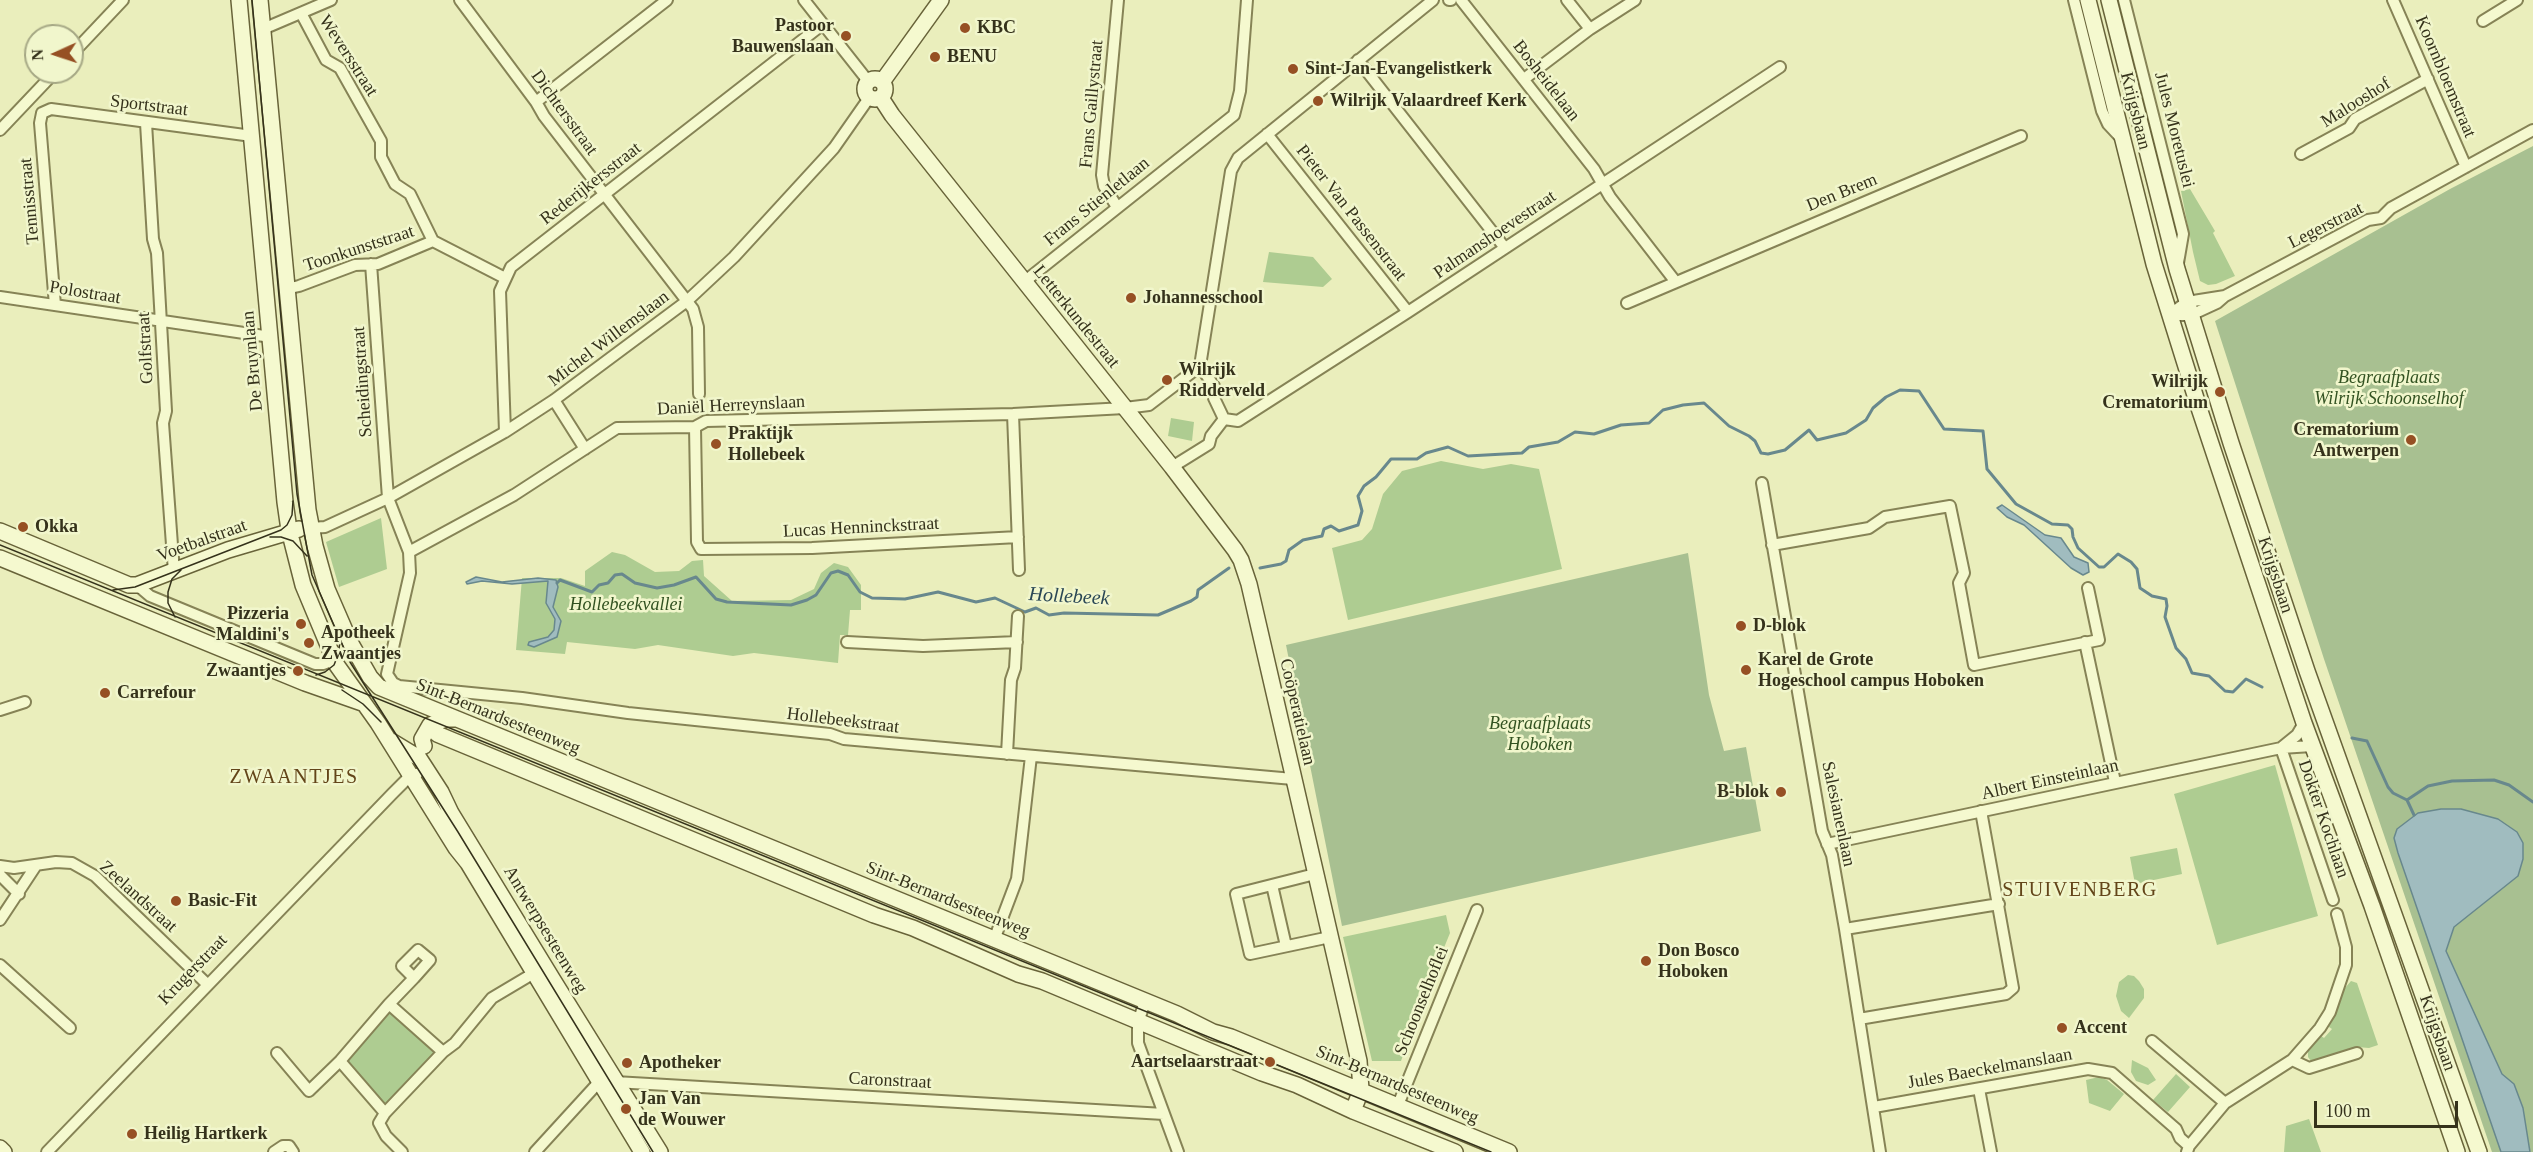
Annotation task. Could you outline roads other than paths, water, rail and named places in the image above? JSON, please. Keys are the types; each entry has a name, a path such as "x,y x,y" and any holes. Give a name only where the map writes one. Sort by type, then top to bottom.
{"main road":[{"name":"De Bruynlaan","path":"239,0 289,530 303,585 334,660 362,703"},
{"path":"260,0 286,289 311,528"},
{"path":"875,98 885,92 875,82 941,0"},
{"name":"Krijgsbaan","path":"2088,0 2122,140 2169,315 2304,723 2376,917 2457,1152"},
{"name":"Krijgsbaan","path":"2109,0 2189,309 2307,671 2479,1152"},
{"name":"Letterkundestraat","path":"875,98 892,115 1172,467 1241,560"},
{"name":"Voetbalstraat","path":"133,585 289,530 311,528"},
{"name":"Sint-Bernardsesteenweg","path":"311,528 324,578 344,630 374,682 391,694 1177,1014 1213,1032 1361,1090 1509,1152"},
{"path":"0,531 133,585"},
{"path":"0,558 304,683 362,703"},
{"name":"Coöperatielaan","path":"1241,560 1249,584 1359,1061 1361,1090 1353,1110"},
{"name":"Antwerpsesteenweg","path":"362,703 468,863 642,1152"},
{"path":"430,708 436,729"},
{"path":"436,729 455,719"},
{"path":"436,729 863,911 914,928 1018,974 1042,981 1455,1152"},
{"name":"Krugerstraat","path":"411,775 421,752 436,729"},
{"name":"Antwerpsesteenweg","path":"388,739 421,752 434,781 615,1082 660,1152"},
{"path":"0,1148 4,1152"}],"street":[{"path":"84,41 123,0"},
{"path":"263,29 331,0"},
{"name":"Dichtersstraat","path":"460,0 536,102 544,117 693,309 698,327 699,394"},
{"path":"536,102 667,0"},
{"path":"804,0 875,82"},
{"name":"Frans Gaillystraat","path":"1117,207 1104,186 1102,175 1118,0"},
{"name":"Frans Stienletlaan","path":"1023,282 1234,116 1240,91 1247,0"},
{"path":"1172,467 1209,444 1211,436 1224,419 1214,398 1214,386 1200,366 1231,171 1238,158 1433,0"},
{"name":"Bosheidelaan","path":"1461,0 1594,169 1602,184"},
{"path":"1567,0 1590,29"},
{"path":"1524,79 1590,29 1635,0"},
{"path":"2074,0 2102,111 2108,123 2122,140"},
{"name":"Jules Moretuslei","path":"2124,0 2183,234 2177,269"},
{"name":"Koornbloemstraat","path":"2393,0 2466,167"},
{"path":"2483,21 2517,0"},
{"name":"Weversstraat","path":"301,13 326,60 340,68 381,141 381,158 395,184 410,194 433,241"},
{"name":"Rederijkersstraat","path":"505,279 511,267 823,24"},
{"path":"1358,60 1505,248"},
{"name":"Palmanshoevestraat","path":"1224,419 1238,421 1780,68"},
{"name":"Malooshof","path":"2301,154 2349,128 2355,119 2428,79"},
{"path":"0,130 43,84"},
{"name":"Michel Willemslaan","path":"311,528 325,527 388,498 505,432 554,400 687,301 734,257 834,148 875,98"},
{"path":"27,101 42,113"},
{"name":"Sportstraat","path":"42,113 51,109 252,136"},
{"name":"Tennisstraat","path":"42,113 39,123 56,305"},
{"name":"Golfstraat","path":"146,123 153,239 157,253 166,411 163,423 174,572"},
{"name":"Legerstraat","path":"2169,315 2225,296 2368,220 2381,218 2391,208 2533,130"},
{"name":"Pieter Van Passenstraat","path":"1267,134 1408,312"},
{"name":"Den Brem","path":"1627,303 2021,136"},
{"path":"1602,184 1676,281"},
{"name":"Toonkunststraat","path":"286,289 355,265 378,264 433,241 505,279"},
{"name":"Scheidingstraat","path":"371,264 388,498 409,552"},
{"path":"505,279 500,291 505,432"},
{"name":"Polostraat","path":"0,297 271,337"},
{"name":"Daniël Herreynslaan","path":"409,552 514,495 617,428 695,427 706,421 1013,414 1125,408 1149,405 1200,366"},
{"path":"554,400 585,449"},
{"path":"1013,414 1019,570"},
{"name":"Lucas Henninckstraat","path":"695,427 697,542 700,549 812,548 1018,537"},
{"name":"Salesianenlaan","path":"1761,483 1822,831 1832,855 1880,1152"},
{"path":"1772,545 1869,528 1885,517 1950,506 1964,573 1959,583 1974,665 2099,640 2088,588"},
{"name":"Hollebeekstraat","path":"409,552 410,573 387,674 391,682 399,686 522,698 721,724 830,734 844,739 1293,779"},
{"path":"133,585 150,596 315,664 334,660"},
{"path":"1007,754 1011,681 1015,668 1018,616"},
{"path":"847,642 923,646 1017,642"},
{"path":"2085,642 2115,782"},
{"path":"0,710 25,702"},
{"path":"2281,748 2297,735 2304,723"},
{"name":"Albert Einsteinlaan","path":"1827,844 1843,838 2281,748 2312,746"},
{"name":"Dokter Kochlaan","path":"2281,748 2332,900"},
{"path":"994,940 1017,879 1031,756"},
{"path":"411,775 424,774 434,781"},
{"name":"Krugerstraat","path":"46,1152 411,775"},
{"path":"1859,1019 2009,993 2013,988 1982,811"},
{"name":"Zeelandstraat","path":"0,866 14,868 35,867 56,862 72,863 95,876 207,984"},
{"path":"0,920 35,867"},
{"path":"1315,874 1236,894 1250,954 1330,937"},
{"path":"0,875 19,894"},
{"path":"1272,885 1286,946"},
{"path":"1845,930 1998,904"},
{"name":"Schoonselhoflei","path":"1398,1105 1477,910"},
{"path":"2188,1149 2225,1103 2292,1060 2308,1043 2330,1012 2346,965 2346,948 2337,914"},
{"path":"0,965 70,1028"},
{"path":"402,1152 386,1136 379,1123 385,1113 443,1052 455,1043 492,999 534,974"},
{"path":"277,1053 309,1091 340,1061 414,978"},
{"path":"1144,1002 1138,1022 1138,1043 1178,1152"},
{"path":"389,1004 443,1052"},
{"path":"2152,1041 2225,1103"},
{"path":"2292,1060 2309,1068 2357,1053"},
{"path":"340,1061 385,1113"},
{"name":"Jules Baeckelmanslaan","path":"1874,1107 2088,1069 2112,1073 2176,1130 2188,1149"},
{"path":"535,1152 599,1082"},
{"name":"Caronstraat","path":"615,1082 1164,1114"},
{"path":"1979,1089 1991,1152"},
{"path":"274,1152 283,1146 289,1146 293,1152"}],"water":[{"path":"2002,505 2045,535 2061,538 2074,557 2088,563 2089,572 2083,575 2071,568 2024,525 2007,517 1997,508"},
{"path":"476,577 502,582 538,578 556,580 558,587 553,607 561,621 557,637 534,647 528,645 529,642 548,637 554,630 555,619 546,603 548,581 512,584 482,581 467,584 466,582"},
{"path":"2441,809 2461,809 2498,819 2517,832 2523,843 2523,859 2518,876 2454,927 2446,951 2502,1074 2514,1084 2523,1108 2530,1152 2501,1152 2394,838 2397,829 2418,813"}],"waterway":[{"name":"Hollebeek","path":"1260,568 1286,561 1289,550 1303,540 1322,536 1324,529 1331,526 1339,531 1358,525 1362,511 1358,496 1364,486 1376,477 1391,459 1417,459 1426,453 1448,447 1468,456 1522,453 1529,447 1558,442 1575,432 1594,434 1621,425 1649,423 1663,410 1704,403 1729,426 1755,441 1761,453 1768,454 1785,450 1809,430 1817,440 1846,433 1866,420 1873,408 1886,397 1900,390 1919,391 1944,429 1983,431 1987,469 2016,504 2052,524 2068,525 2072,529 2078,548 2099,567 2104,567 2118,554 2131,562 2137,569 2140,588 2152,596 2166,599 2165,617 2176,648 2186,659 2192,673 2209,676 2225,691 2233,692 2246,679 2262,687"},
{"name":"Hollebeek","path":"557,583 560,580 592,592 599,585 608,583 615,575 622,574 635,583 657,588 696,577 716,599 727,602 791,605 816,595 831,573 838,571 848,575 860,592 872,598 905,599 938,592 976,602 995,598 1025,612 1036,608 1049,615 1064,613 1158,615 1191,601 1197,597 1198,590 1229,568"},
{"name":"Hollebeek","path":"2352,738 2367,741 2388,787 2393,793 2407,800 2428,786 2452,781 2494,780 2509,785 2533,802"},
{"path":"2407,800 2414,815"}],"tram line":[{"path":"252,0 297,494 312,575 350,662 458,832 653,1152"},
{"path":"113,590 135,587 281,530 287,525 292,515 293,501"},
{"path":"270,537 281,537 293,541 307,556"},
{"path":"0,545 1491,1152"},
{"path":"175,617 168,603 168,592 172,579 181,570"},
{"path":"316,675 334,665 340,642"},
{"path":"342,690 363,704 381,722"}],"place":[{"name":"KBC","path":"965,28"},
{"name":"Pastoor Bauwenslaan","path":"846,36"},
{"name":"BENU","path":"935,57"},
{"name":"Sint-Jan-Evangelistkerk","path":"1293,69"},
{"name":"Wilrijk Valaardreef Kerk","path":"1318,101"},
{"name":"Johannesschool","path":"1131,298"},
{"name":"Wilrijk Ridderveld","path":"1167,380"},
{"name":"Wilrijk Crematorium","path":"2220,392"},
{"name":"Crematorium Antwerpen","path":"2411,440"},
{"name":"Praktijk Hollebeek","path":"716,444"},
{"name":"Okka","path":"23,527"},
{"name":"Pizzeria Maldini's","path":"301,624"},
{"name":"D-blok","path":"1741,626"},
{"name":"Apotheek Zwaantjes","path":"309,643"},
{"name":"Karel de Grote Hogeschool campus Hoboken","path":"1746,670"},
{"name":"Zwaantjes","path":"298,671"},
{"name":"Carrefour","path":"105,693"},
{"name":"B-blok","path":"1781,792"},
{"name":"Basic-Fit","path":"176,901"},
{"name":"Don Bosco Hoboken","path":"1646,961"},
{"name":"Accent","path":"2062,1028"},
{"name":"Aartselaarstraat","path":"1270,1062"},
{"name":"Apotheker","path":"627,1063"},
{"name":"Jan Van de Wouwer","path":"626,1109"},
{"name":"Heilig Hartkerk","path":"132,1134"}],"district":[{"name":"ZWAANTJES","path":"294,778"},
{"name":"STUIVENBERG","path":"2080,891"}],"park label":[{"name":"Begraafplaats Wilrijk Schoonselhof","path":"2389,388"},
{"name":"Hollebeekvallei","path":"626,605"},
{"name":"Begraafplaats Hoboken","path":"1540,734"}]}
